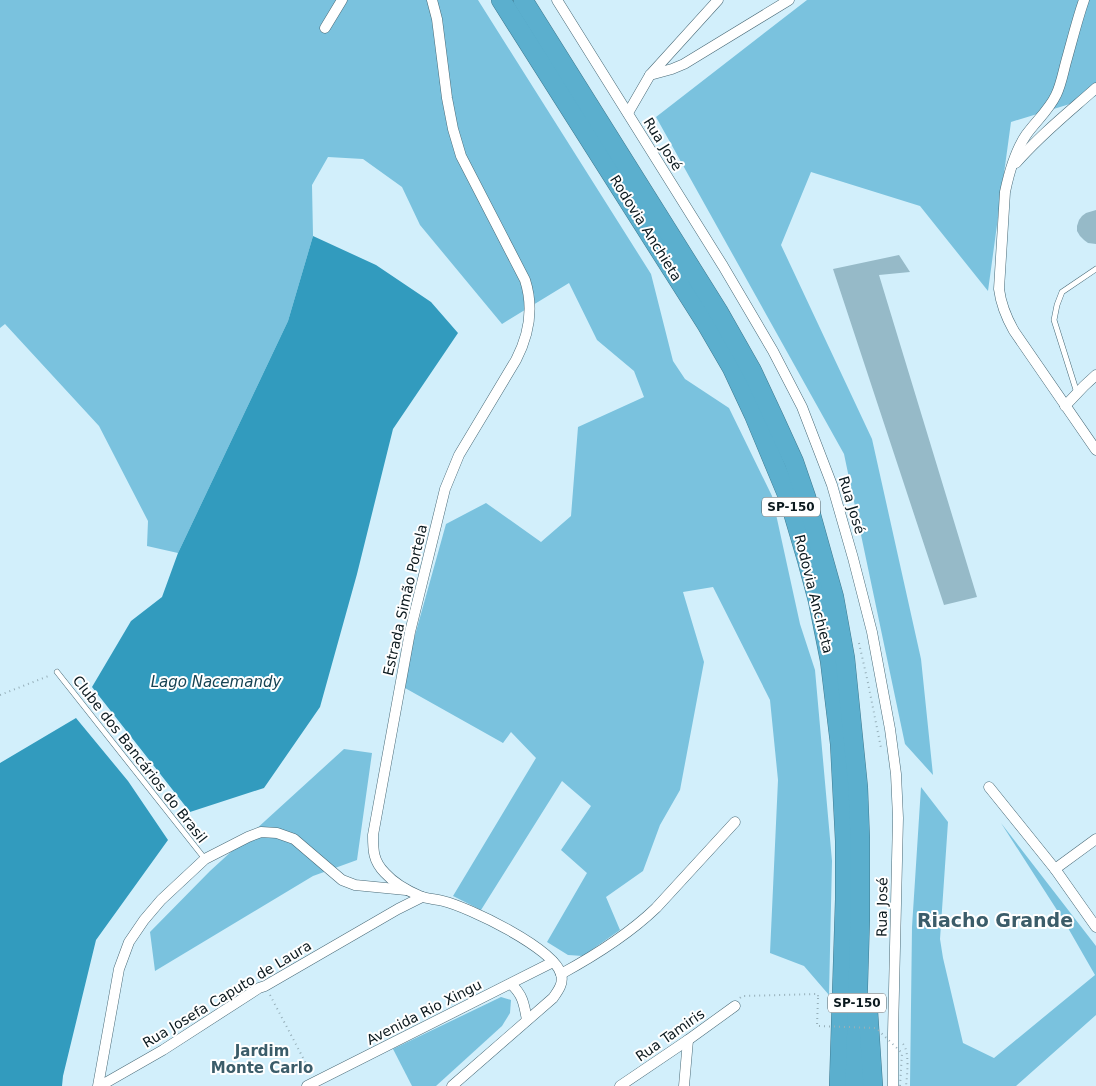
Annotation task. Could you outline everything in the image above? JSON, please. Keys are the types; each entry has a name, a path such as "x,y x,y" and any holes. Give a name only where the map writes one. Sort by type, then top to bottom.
{"highway":[{"name":"Rodovia Anchieta","path":"501,0 727,359 754,416 789,499 808,560 830,661 840,744 845,841 845,889 839,1086"},
{"name":"Rodovia Anchieta","path":"523,0 718,311 752,371 794,462 806,497 834,597 845,658 858,787 860,920 855,1086"},
{"path":"860,920 873,1086"}],"street":[{"path":"325,28 342,0"},
{"name":"Estrada Simão Portela","path":"432,0 437,19 447,98 453,130 461,156 525,280 530,304 526,336 522,349 459,455 445,489 410,632 373,835 373,850 376,863 385,874 406,890 422,897 444,901 477,914 512,932 546,955 562,974"},
{"name":"Rua José","path":"557,0 723,266 773,351 802,407 832,485 872,632 890,729 896,774 898,818 893,1086"},
{"path":"628,113 650,75 718,0"},
{"path":"650,75 672,70 684,64 789,0"},
{"path":"1084,0 1056,96 1026,134 1010,173 1005,192 999,289 1006,317 1014,332 1096,450"},
{"path":"1010,173 1026,152 1096,88"},
{"path":"1066,406 1096,375"},
{"path":"989,787 1055,869 1096,927"},
{"path":"452,1086 552,998 562,982 562,974 642,922 735,822"},
{"path":"99,1086 119,969 129,942 161,900 205,859 261,832 277,832 294,839 342,880 355,885 406,890"},
{"path":"1055,869 1096,839"},
{"name":"Rua Josefa Caputo de Laura","path":"99,1086 163,1050 259,988 422,897"},
{"name":"Avenida Rio Xingu","path":"311,1084 553,962"},
{"path":"511,984 518,990 523,999 527,1020"},
{"name":"Rua Tamiris","path":"620,1086 735,1006"},
{"path":"684,1086 688,1040"}],"lane":[{"path":"1077,394 1054,320 1062,292 1096,269"},
{"name":"Clube dos Bancários do Brasil","path":"58,672 205,859"}],"path":[{"path":"0,695 58,672"},
{"path":"265,986 311,1084"},
{"path":"735,1006 742,996 818,994 817,1026 876,1028 902,1053 900,1086"},
{"path":"906,1086 907,1068"}],"shaded area":[{"path":"0,0 478,0 651,274 673,361 685,379 729,408 772,496 800,624 815,670 832,861 829,995 804,966 770,953 778,780 770,700 713,587 683,592 704,662 680,790 660,825 643,871 606,897 620,930 583,956 568,955 547,942 587,873 561,850 591,806 562,781 481,910 453,896 536,758 511,732 503,743 405,688 407,664 446,524 486,503 541,542 571,516 578,427 644,397 634,371 597,340 569,283 502,324 420,225 402,187 363,159 328,157 312,185 313,236 288,321 178,553 147,546 148,521 99,426 5,324 0,328"},
{"path":"807,0 1096,0 1096,96 1011,122 988,291 920,206 811,172 781,245 872,439 921,659 933,775 905,744 844,454 656,117"},
{"path":"344,749 372,753 357,860 313,876 155,971 150,932 210,871"},
{"path":"921,787 948,822 940,939 963,1043 994,1058 1095,975 1064,921 1001,823 1096,946 1096,1015 1016,1086 910,1086 912,927"},
{"path":"501,997 511,1000 510,1013 502,1026 436,1086 412,1086 393,1049"}],"water":[{"name":"Lago Nacemandy","path":"313,236 376,265 431,302 458,333 393,429 357,574 320,707 264,788 190,812 92,687 131,621 162,597 178,553 288,321"},
{"path":"76,718 128,781 168,840 96,940 62,1086 0,1086 0,763"}],"building":[{"path":"1096,210 1096,244 1088,243 1084,240 1077,231 1077,226 1082,216"},
{"path":"899,255 910,272 879,275 977,597 944,605 833,269"}],"district":[{"name":"Riacho Grande","path":"995,920"},
{"name":"Jardim Monte Carlo","path":"262,1060"}]}
